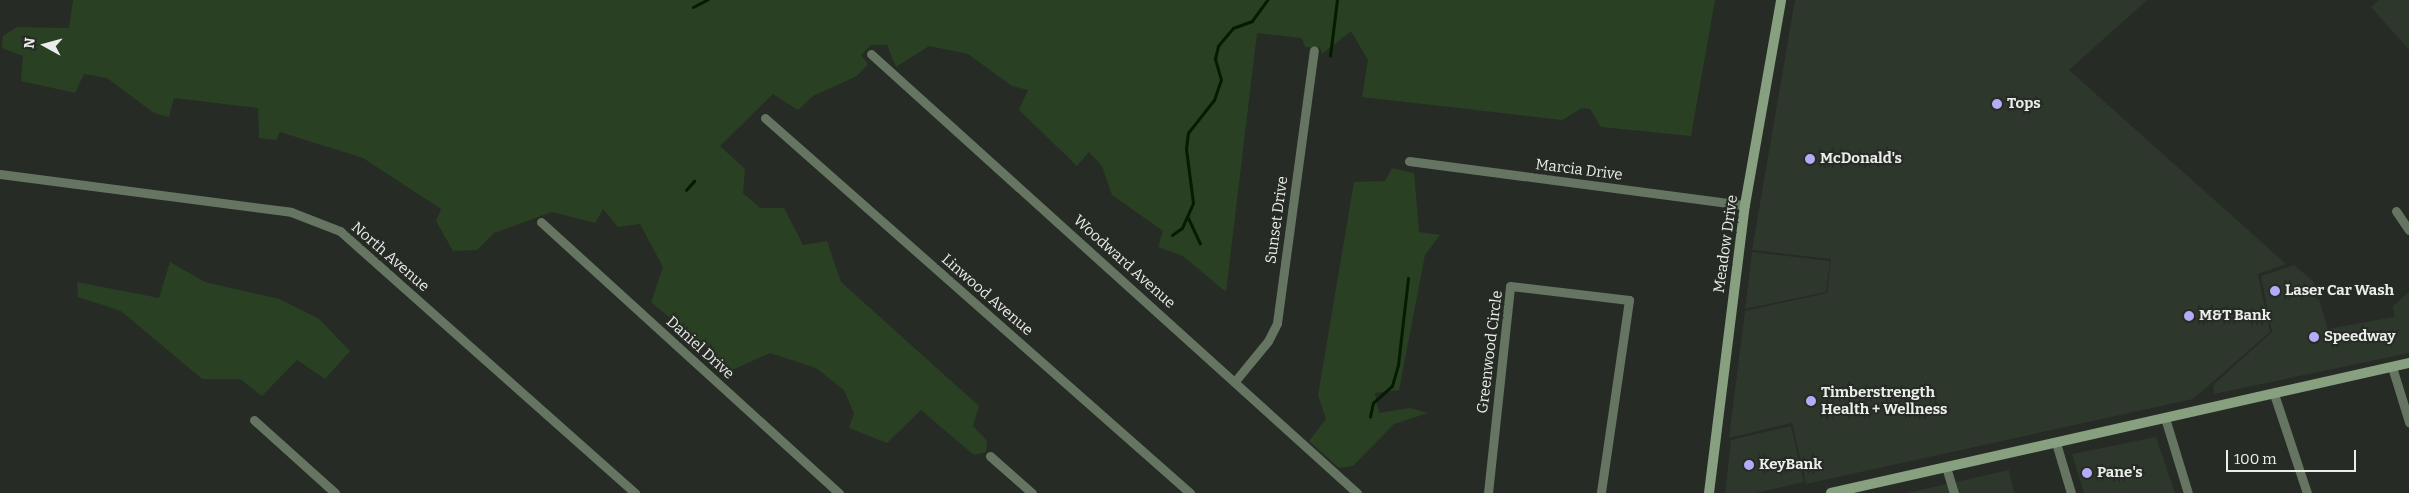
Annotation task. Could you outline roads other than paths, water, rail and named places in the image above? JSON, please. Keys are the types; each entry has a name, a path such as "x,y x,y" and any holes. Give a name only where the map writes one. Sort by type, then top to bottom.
{"street":[{"name":"Meadow Drive","path":"1709,493 1746,205 1781,0"},
{"name":"Sunset Drive","path":"1236,380 1268,342 1277,323 1314,51"},
{"name":"Woodward Avenue","path":"871,54 1236,380 1357,493"},
{"name":"Linwood Avenue","path":"765,118 1190,493"},
{"name":"Marcia Drive","path":"1410,161 1746,205"},
{"name":"North Avenue","path":"0,174 291,212 340,231 635,493"},
{"path":"2396,212 2409,230"},
{"name":"Daniel Drive","path":"541,222 840,493"},
{"name":"Greenwood Circle","path":"1488,493 1510,286 1629,300 1601,493"},
{"path":"1834,493 2409,363"},
{"path":"2392,367 2409,422"},
{"path":"2274,394 2306,493"},
{"path":"2165,418 2188,493"},
{"path":"254,420 334,493"},
{"path":"2056,443 2071,493"},
{"path":"990,456 1032,493"},
{"path":"1946,467 1954,493"}],"waterway":[{"path":"693,7 707,0"},
{"path":"1172,235 1182,228 1193,203 1186,149 1188,133 1214,100 1221,80 1215,59 1218,46 1233,28 1252,21 1267,0"},
{"path":"1330,56 1337,0"},
{"path":"686,190 694,181"},
{"path":"1188,217 1200,243"},
{"path":"1370,417 1373,403 1392,386 1398,365 1408,279"}],"place":[{"name":"Tops","path":"1997,104"},
{"name":"McDonald's","path":"1810,159"},
{"name":"Laser Car Wash","path":"2275,291"},
{"name":"M&T Bank","path":"2189,316"},
{"name":"Speedway","path":"2314,337"},
{"name":"Timberstrength Health + Wellness","path":"1811,401"},
{"name":"KeyBank","path":"1749,465"},
{"name":"Pane's","path":"2087,473"}]}
